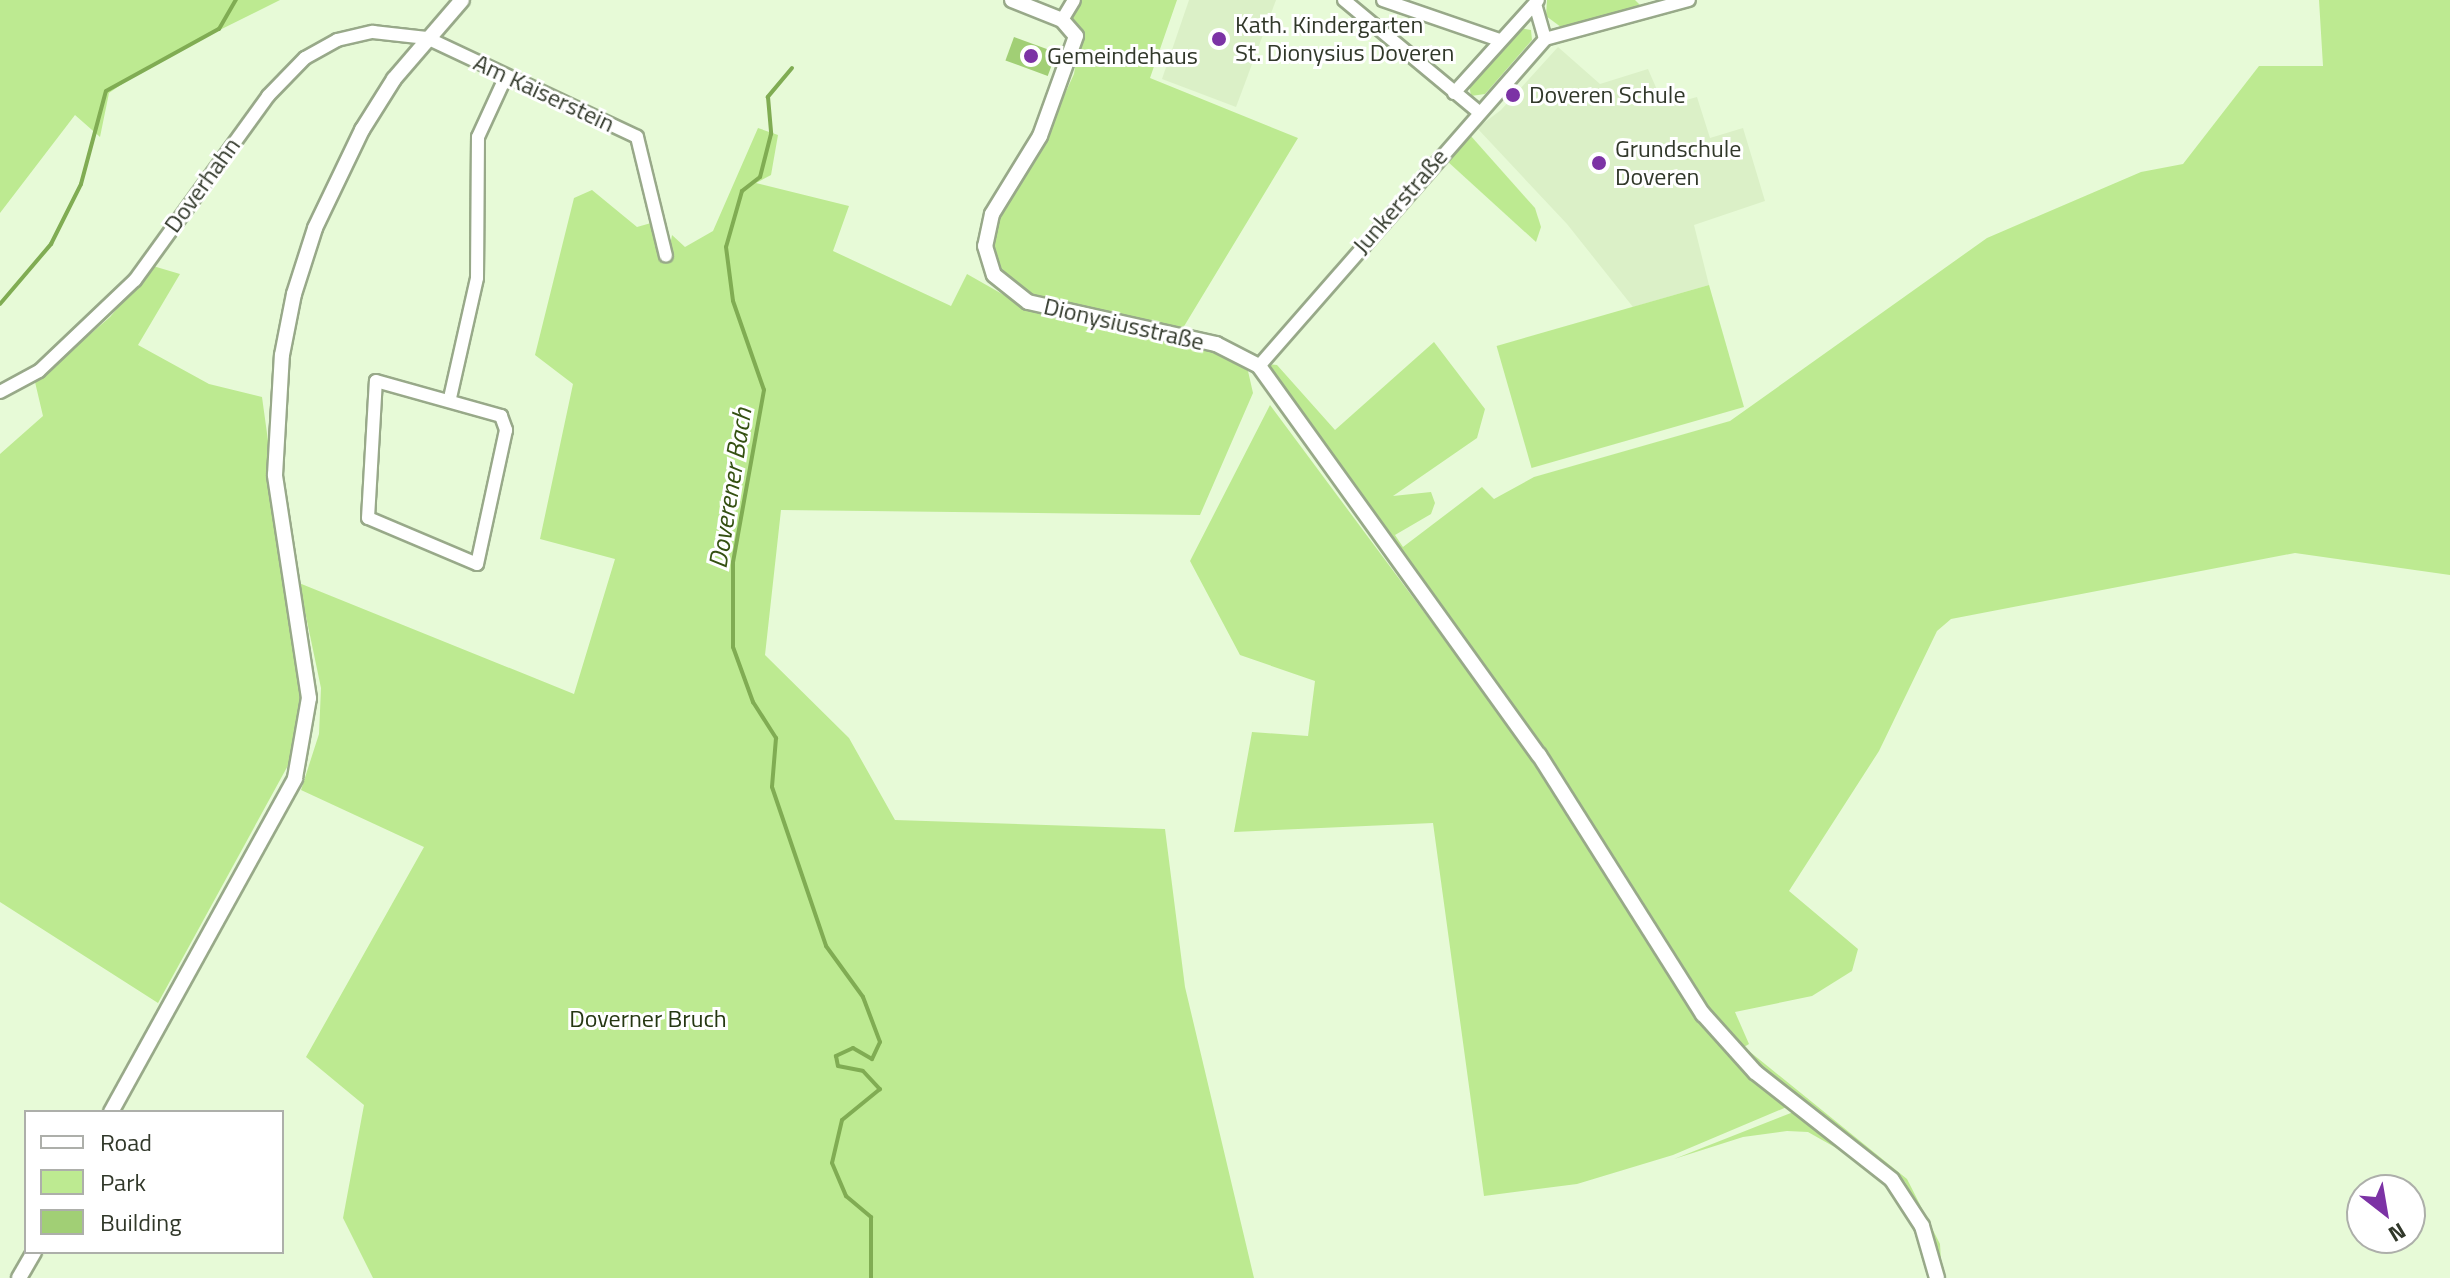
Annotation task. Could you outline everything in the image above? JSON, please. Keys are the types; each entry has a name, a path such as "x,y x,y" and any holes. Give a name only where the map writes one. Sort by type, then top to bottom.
{"street":[{"path":"112,1110 295,778 309,698 275,475 282,355 294,294 335,182 394,79 462,0"},
{"path":"1012,0 1062,20 1074,0"},
{"path":"1344,0 1479,112"},
{"path":"1383,0 1499,40"},
{"path":"1537,2 1545,39 1689,0"},
{"path":"1454,93 1499,40 1537,2"},
{"name":"Dionysiusstraße","path":"1062,20 1076,36 1067,70 1040,136 992,214 985,246 994,275 1028,302 1216,344 1259,366 1539,755 1703,1014 1755,1072 1892,1180 1922,1226 1937,1278"},
{"name":"Doverhahn","path":"0,392 39,371 135,280 188,200 305,58 337,40 373,32 427,38"},
{"name":"Am Kaiserstein","path":"427,38 637,137 666,256"},
{"name":"Junkerstraße","path":"1259,366 1545,39"},
{"path":"450,398 477,278 478,137 506,76"},
{"path":"376,381 450,398 501,416 506,430 477,564 368,518 376,381"},
{"path":"19,1278 33,1254"}],"shaded area":[{"name":"Kath. Kindergarten St. Dionysius Doveren","path":"1189,0 1276,0 1236,107 1162,79"},
{"name":"Grundschule Doveren","path":"1558,47 1600,84 1648,69 1664,106 1697,97 1710,138 1743,128 1765,201 1694,225 1709,285 1633,307 1567,224 1477,128 1501,110"}],"green space":[{"path":"0,0 280,0 151,64 109,93 100,137 75,115 0,213"},
{"path":"1080,0 1177,0 1150,78 1298,138 1183,328 1027,296 997,270 993,232 1006,196 1043,142 1074,74 1080,36 1071,15"},
{"path":"1547,0 1635,0 1642,7 1565,30 1546,16"},
{"path":"2319,0 2450,0 2450,575 2295,553 1951,619 1937,631 1879,751 1789,891 1858,949 1852,971 1812,996 1735,1012 1749,1044 1744,1047 1907,1179 1940,1244 1942,1278 1930,1229 1905,1182 1763,1069 1708,1010 1549,756 1267,364 1277,365 1335,430 1434,342 1485,409 1477,438 1393,496 1431,492 1435,503 1431,514 1395,535 1403,547 1482,487 1494,499 1534,477 1730,421 1987,238 2141,172 2183,164 2259,66 2323,66"},
{"path":"1520,28 1531,30 1532,40 1485,94 1471,96 1469,84"},
{"name":"Doverner Bruch","path":"758,128 778,135 771,175 756,183 849,206 833,251 951,306 967,274 1034,312 1217,350 1248,371 1253,393 1200,515 781,510 765,655 849,738 895,820 1165,829 1185,987 1254,1278 373,1278 343,1218 364,1105 306,1057 424,847 301,790 319,734 321,688 299,583 574,694 615,559 540,539 573,384 535,355 574,198 592,190 637,227 658,221 669,252 672,235 685,247 713,231"},
{"path":"1470,135 1535,208 1541,227 1536,242 1447,161"},
{"path":"153,266 180,274 138,345 209,384 262,397 302,687 297,749 158,1003 0,902 0,454 43,416 35,382 110,317"},
{"path":"1709,285 1744,407 1532,468 1497,346"},
{"path":"1270,405 1536,763 1692,1011 1753,1081 1789,1106 1673,1155 1577,1184 1484,1196 1433,823 1234,832 1252,732 1308,736 1315,681 1240,655 1190,561"},
{"path":"1796,1111 1861,1162 1808,1132 1787,1131 1743,1137 1674,1159"}],"building":[{"name":"Gemeindehaus","path":"1014,37 1056,52 1048,76 1005,60"}],"waterway":[{"path":"0,304 51,244 81,184 106,91 219,29 236,0"},
{"name":"Doverener Bach","path":"792,68 768,97 771,134 760,177 742,191 726,247 733,301 764,390 733,562 733,647 753,702 776,738 772,787 826,946 863,997 880,1042 872,1059 853,1048 836,1056 838,1066 863,1071 880,1089 842,1120 832,1163 846,1196 871,1217 871,1278"}],"place":[{"name":"Kath. Kindergarten St. Dionysius Doveren","path":"1219,39"},
{"name":"Gemeindehaus","path":"1031,56"},
{"name":"Doveren Schule","path":"1513,95"},
{"name":"Grundschule Doveren","path":"1599,163"}]}
